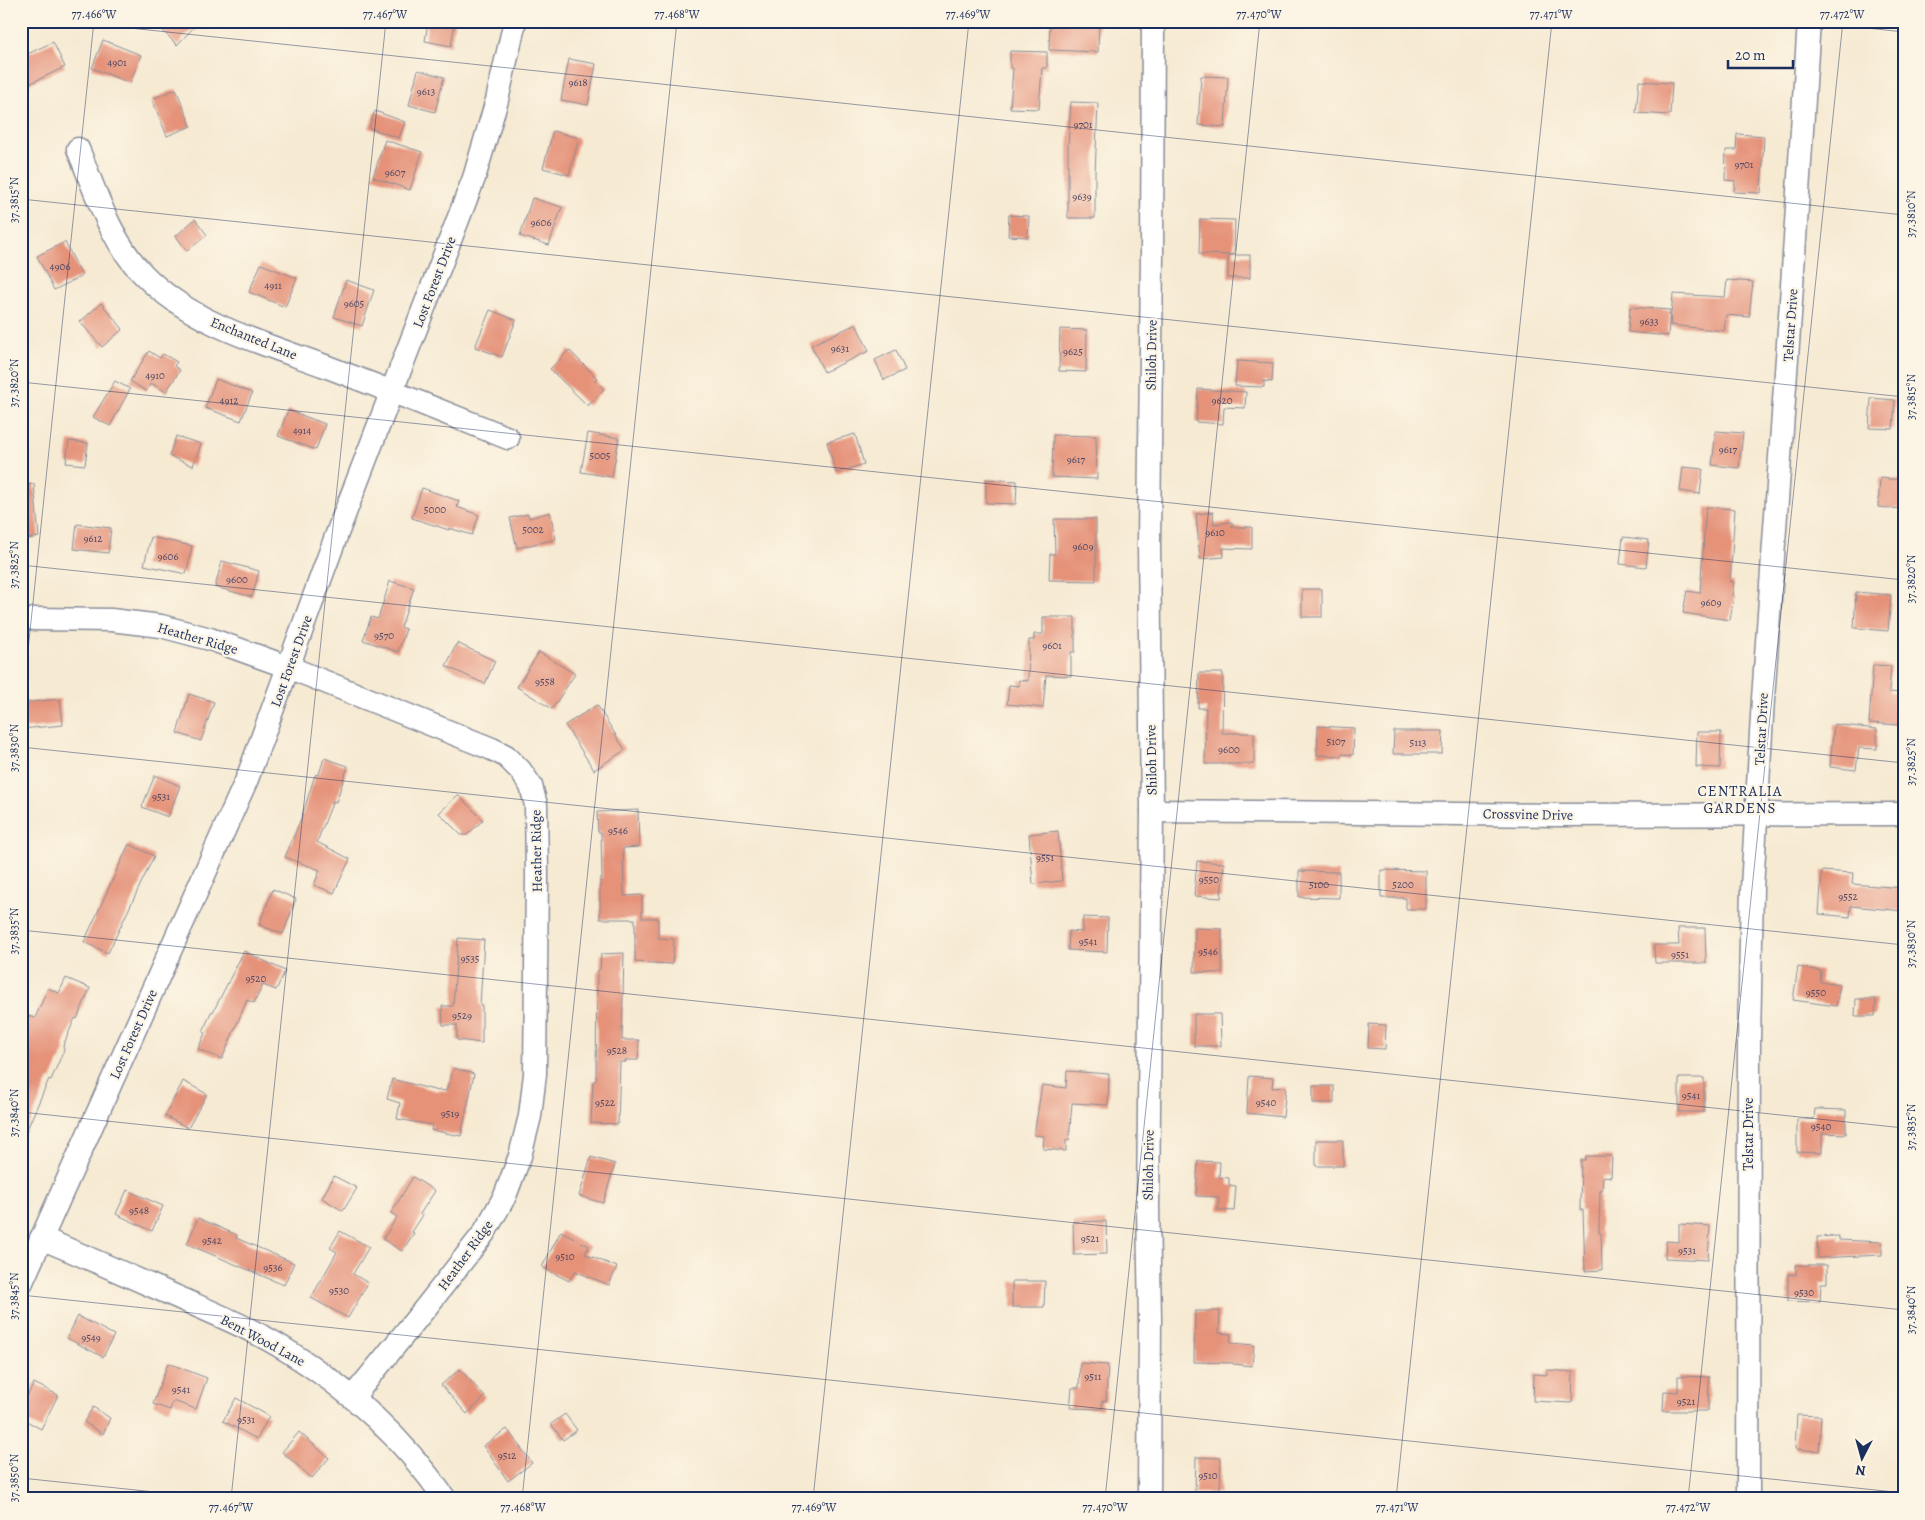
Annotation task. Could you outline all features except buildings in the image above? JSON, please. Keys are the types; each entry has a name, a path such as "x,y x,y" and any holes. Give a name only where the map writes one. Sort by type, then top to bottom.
{"street":[{"name":"Lost Forest Drive","path":"21,1284 247,779 474,178 497,100 515,21"},
{"name":"Shiloh Drive","path":"1150,1499 1148,1208 1152,811 1149,544 1153,21"},
{"name":"Telstar Drive","path":"1748,1499 1748,1042 1752,888 1809,21"},
{"name":"Enchanted Lane","path":"78,149 122,249 144,275 169,297 198,316 250,338 392,391 508,438"},
{"name":"Heather Ridge","path":"34,619 111,620 161,626 210,638 492,748 506,756 520,770 531,786 536,805 538,874 535,1074 530,1116 520,1156 504,1196 484,1233 352,1397"},
{"name":"Crossvine Drive","path":"1152,811 1556,815 1904,814"},
{"name":"Bent Wood Lane","path":"41,1238 248,1329 319,1371 352,1397 397,1440 430,1477 445,1499"}],"district":[{"name":"CENTRALIA GARDENS","path":"1740,800"}]}
